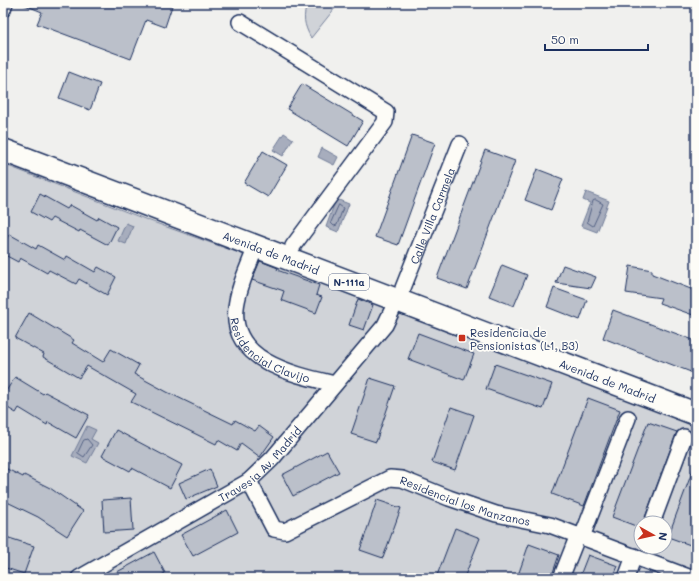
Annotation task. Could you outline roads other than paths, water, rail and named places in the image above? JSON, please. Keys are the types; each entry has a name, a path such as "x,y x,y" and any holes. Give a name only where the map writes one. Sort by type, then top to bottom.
{"main road":[{"name":"Avenida de Madrid","path":"3,136 293,246 400,294 696,414"},
{"name":"Avenida de Madrid","path":"3,150 256,246 400,294 696,400"}],"street":[{"path":"3,9 5,3"},
{"path":"240,22 386,112 385,122 293,246"},
{"name":"Calle Villa Carmela","path":"400,294 460,144"},
{"name":"Residencial Clavijo","path":"256,246 236,308 238,329 244,343 252,352 264,361 307,377 335,384"},
{"name":"Travesia Av. Madrid","path":"78,578 249,481 272,459 385,325 400,294"},
{"path":"561,578 580,536 628,418"},
{"path":"655,515 684,437"},
{"name":"Residencial los Manzanos","path":"249,481 274,529 285,531 390,478 402,479 449,498 496,514 550,525 633,552"},
{"path":"626,578 638,555"},
{"name":"Residencial los Manzanos","path":"641,555 688,577"}],"water":[{"path":"284,133 293,139 283,156 273,150"},
{"path":"322,148 338,157 334,165 318,157"},
{"path":"586,192 609,201 597,232 581,226 590,203 583,200"},
{"path":"336,199 349,204 338,232 326,227"},
{"path":"126,223 133,226 126,244 118,241"},
{"path":"87,426 96,430 91,439 98,443 87,463 72,456"}],"place":[{"name":"Residencia de Pensionistas (L1, B3)","path":"462,338"}]}
